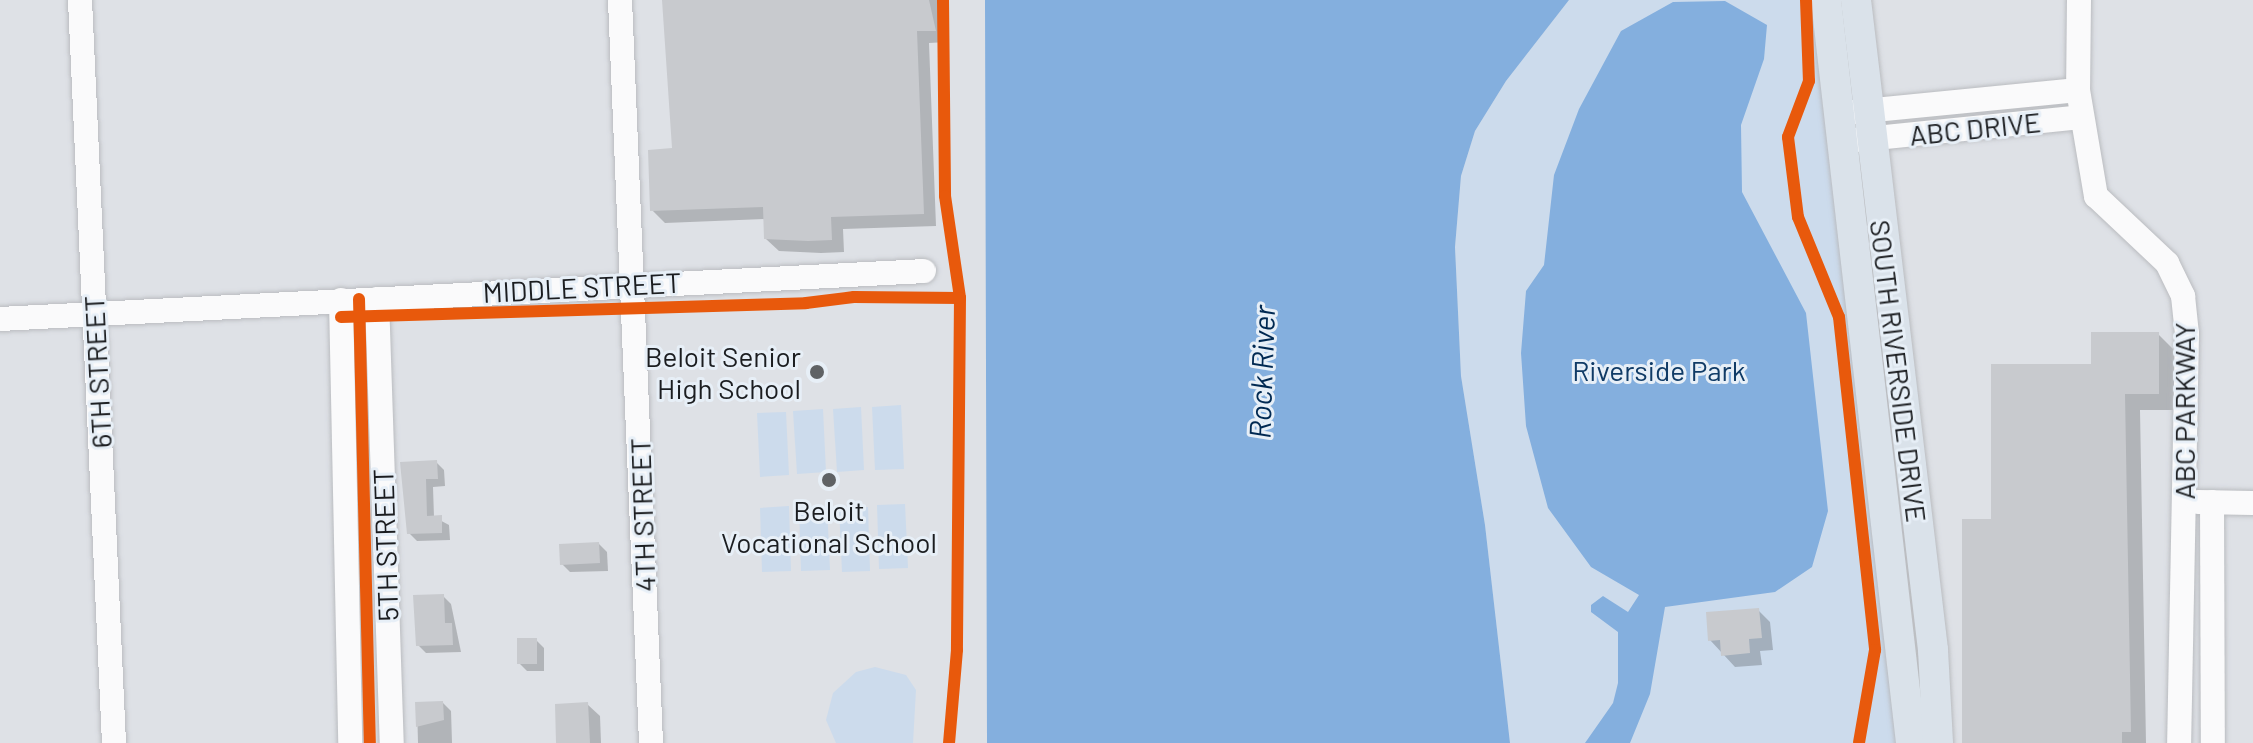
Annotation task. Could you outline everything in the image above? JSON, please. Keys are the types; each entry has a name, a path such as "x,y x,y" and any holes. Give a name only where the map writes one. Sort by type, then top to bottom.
{"main road":[{"name":"SOUTH RIVERSIDE DRIVE","path":"1826,0 1855,126 1933,650 1938,743"},
{"name":"SOUTH RIVERSIDE DRIVE","path":"1856,0 1855,126 1911,743"}],"street":[{"name":"6TH STREET","path":"80,0 114,743"},
{"name":"4TH STREET","path":"620,0 651,743"},
{"name":"ABC DRIVE","path":"1855,126 2081,117 2078,90 2079,0"},
{"name":"ABC DRIVE","path":"1855,126 2078,90"},
{"name":"ABC PARKWAY","path":"2081,117 2096,196 2167,263 2183,296 2184,502 2179,743"},
{"name":"MIDDLE STREET","path":"0,319 924,271"},
{"name":"5TH STREET","path":"377,299 392,743"},
{"name":"5TH STREET","path":"341,300 350,743"},
{"path":"2184,502 2253,503"},
{"path":"2212,502 2213,743"}],"green space":[{"name":"Riverside Park","path":"1569,0 1815,0 1900,743 1510,743 1485,525 1461,376 1455,247 1461,176 1475,131 1506,81"},
{"path":"901,405 904,469 875,470 872,407"},
{"path":"861,407 864,470 837,472 833,409"},
{"path":"823,409 826,472 797,474 793,411"},
{"path":"786,412 789,475 760,477 757,413"},
{"path":"905,504 908,568 879,569 877,505"},
{"path":"789,506 791,571 762,572 760,508"},
{"path":"827,506 830,570 801,571 799,507"},
{"path":"868,507 870,571 842,572 839,508"},
{"path":"875,667 906,675 916,690 913,743 836,743 826,720 833,693 856,672"}],"water":[{"name":"Rock River","path":"985,0 1569,0 1506,81 1475,131 1461,176 1455,247 1461,376 1485,525 1510,743 987,743"},
{"path":"1725,1 1767,25 1764,59 1741,125 1742,192 1806,313 1828,511 1812,567 1775,592 1665,607 1650,694 1630,743 1585,743 1613,703 1618,683 1618,632 1591,612 1591,605 1603,596 1628,612 1639,595 1591,567 1548,508 1526,426 1521,353 1526,291 1544,265 1554,175 1579,109 1621,31 1673,2"}],"building":[{"path":"662,0 929,0 936,31 917,31 924,214 831,217 832,240 808,241 764,239 763,207 650,211 648,150 672,148"},
{"path":"2091,332 2159,332 2159,394 2125,394 2131,732 2122,732 2122,743 1962,743 1962,519 1991,519 1991,364 2091,364"},
{"path":"437,460 438,479 426,479 427,516 442,515 442,533 407,534 400,462"},
{"path":"599,542 600,563 560,565 559,544"},
{"path":"444,594 445,623 452,623 453,645 416,646 413,595"},
{"path":"1759,608 1762,638 1749,639 1750,653 1721,656 1720,640 1708,641 1706,612"},
{"path":"517,638 537,638 537,664 517,664"},
{"path":"443,701 444,720 416,727 415,702"},
{"path":"588,702 590,743 556,743 555,704"}],"cycle path":[{"path":"943,0 945,196 960,298 957,650 949,743"},
{"path":"1806,0 1809,81 1788,137 1798,217 1839,317 1875,650 1859,743"},
{"path":"341,317 806,303 854,297 960,298"},
{"path":"359,299 370,743"}],"place":[{"name":"Beloit Senior High School","path":"817,372"},
{"name":"Beloit Vocational School","path":"829,480"}]}
